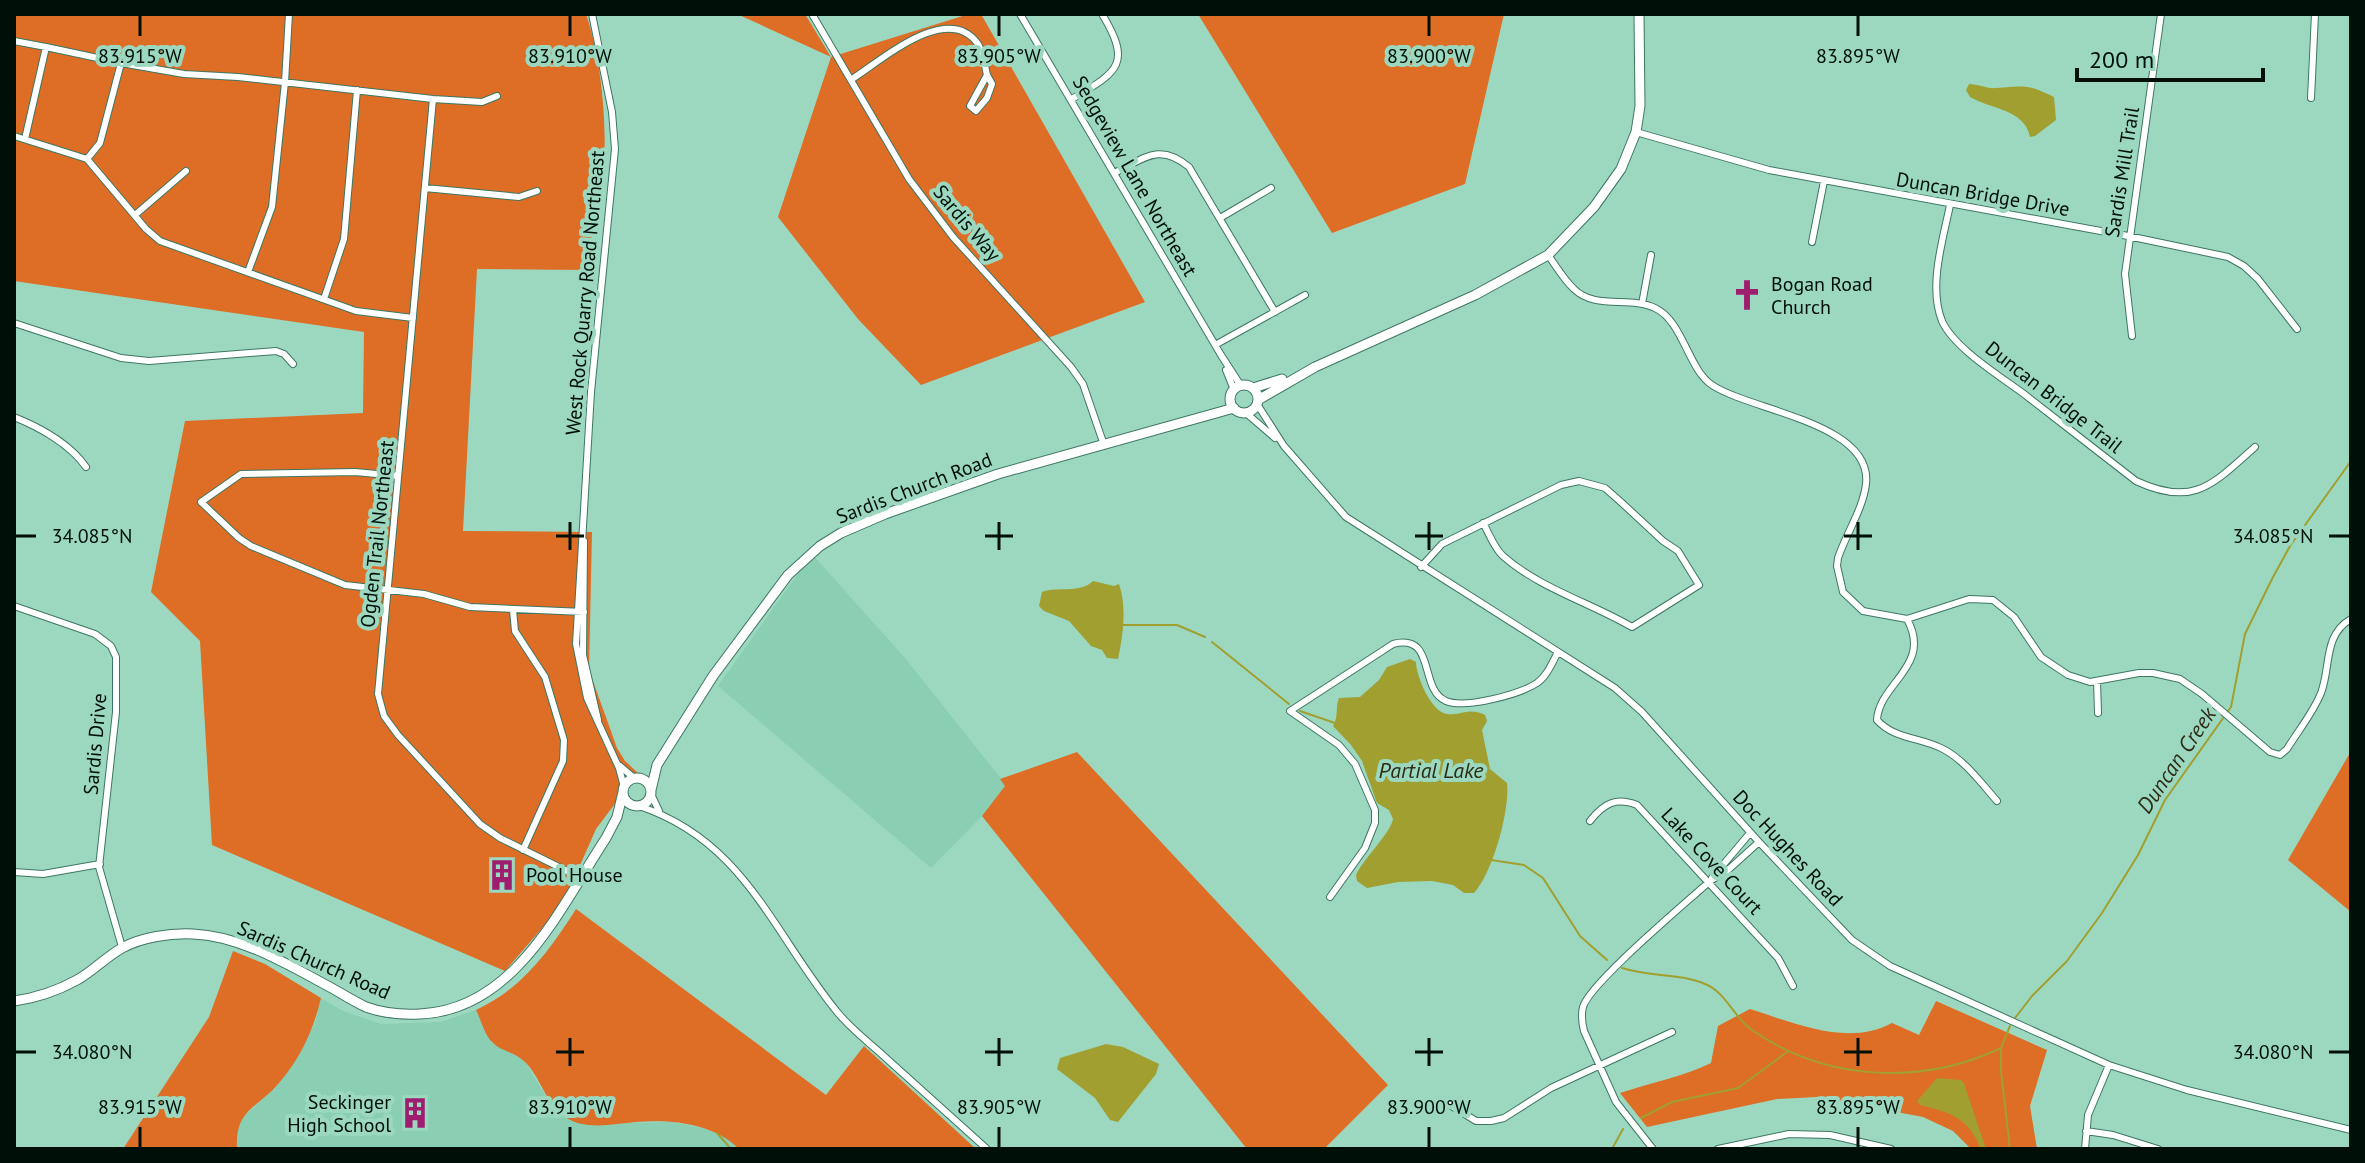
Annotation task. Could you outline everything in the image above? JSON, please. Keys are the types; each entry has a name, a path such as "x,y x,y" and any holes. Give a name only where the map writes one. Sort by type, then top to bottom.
{"street":[{"path":"248,272 272,207 289,14"},
{"name":"West Rock Quarry Road Northeast","path":"592,14 612,112 615,149 594,349 576,650 589,706 615,760 624,790"},
{"name":"Sardis Way","path":"812,14 909,179 953,237 1083,384 1104,445"},
{"name":"Sedgeview Lane Northeast","path":"1020,14 1221,355 1235,396"},
{"path":"1072,99 1108,77 1117,64 1119,49 1115,35 1102,14"},
{"path":"1315,367 1258,402 1246,413 1235,396 1315,367 1475,295 1548,255 1594,207 1621,169 1636,132 1640,106 1639,14"},
{"name":"Sardis Mill Trail","path":"2132,336 2125,274 2128,236 2161,14"},
{"path":"2311,98 2315,14"},
{"path":"852,79 922,34 942,27 961,30 979,45 992,84 987,98 976,111 970,106 987,75"},
{"path":"14,41 184,74 433,99 482,102 497,96"},
{"path":"25,139 46,47"},
{"path":"87,159 100,143 121,63"},
{"path":"324,299 344,239 357,90"},
{"name":"Ogden Trail Northeast","path":"433,99 378,694 384,716 398,735 480,824 523,850 579,877"},
{"name":"Duncan Bridge Drive","path":"1636,132 1769,170 2228,257 2258,279 2297,329"},
{"path":"14,136 87,159 160,241 356,311 413,318"},
{"path":"1114,173 1154,154 1165,153 1189,167 1275,312"},
{"path":"135,215 186,171"},
{"path":"1812,242 1824,181"},
{"path":"425,188 519,197 537,191"},
{"path":"1220,218 1271,188"},
{"name":"Duncan Bridge Trail","path":"1950,205 1937,283 1941,319 1950,335 1986,365 2136,481 2153,489 2182,493 2204,489 2255,447"},
{"path":"1548,255 1575,291 1593,300 1642,304 1658,309 1673,325 1709,383 1767,409 1821,428 1850,444 1866,473 1865,486 1837,566 1843,592 1863,611 1907,619 1969,599 1993,600 2014,617 2041,657 2068,675 2097,681 2153,673 2180,679 2270,752 2280,755 2287,749 2320,694 2331,640 2343,623 2351,619"},
{"path":"1642,304 1651,255"},
{"path":"1215,345 1305,295"},
{"path":"14,323 129,359 149,361 276,351 284,354 293,364"},
{"path":"1253,388 1258,402"},
{"name":"Sardis Church Road","path":"651,792 657,765 713,676 788,575 820,546 841,533 922,500 998,474 1193,418 1235,396"},
{"name":"Doc Hughes Road","path":"1258,402 1284,446"},
{"name":"Doc Hughes Road","path":"1246,413 1284,446 1346,517 1615,688 1642,712 1750,833 1852,940 1890,966 2109,1065 2198,1093 2351,1130"},
{"path":"14,417 40,429 65,446 86,467"},
{"path":"398,476 355,472 241,474 201,502 251,546 345,585 424,594 470,607 580,612"},
{"path":"1421,567 1442,544 1483,523 1561,485 1579,481 1605,488 1678,551 1699,585 1632,627 1563,593 1502,555 1483,523"},
{"name":"Sardis Drive","path":"14,606 95,634 111,646 116,657 116,712 100,864 122,947"},
{"path":"513,610 515,631 545,677 564,740 563,761 523,850"},
{"path":"1907,619 1914,650 1907,668 1877,710 1877,720 1889,731 1940,747 1957,758 1997,801"},
{"path":"1330,897 1365,848 1375,823 1375,810 1355,764 1339,745 1290,711 1393,644 1402,642 1412,643 1421,652 1438,693 1446,701 1503,697 1523,691 1540,681 1558,652"},
{"path":"2097,681 2098,713"},
{"name":"West Rock Quarry Road Northeast","path":"615,760 636,778"},
{"name":"Sardis Church Road","path":"636,778 657,765"},
{"path":"662,814 626,800 624,790 636,778 647,782 662,814 729,861 767,909 838,1013 987,1149"},
{"name":"Sardis Church Road","path":"14,1001 39,997 77,980 122,947 150,937 193,934 232,941 289,966 367,1007 400,1015 430,1014 457,1008 502,983 524,960 617,817 624,790"},
{"path":"636,806 647,802 651,792"},
{"name":"Lake Cove Court","path":"1590,821 1606,804 1624,800 1637,805 1778,958 1793,986"},
{"name":"Sardis Church Road","path":"617,817 636,806"},
{"path":"1652,1147 1616,1102 1600,1066 1582,1019 1588,996 1599,982 1710,881 1750,833"},
{"path":"1710,881 1728,870 1759,842"},
{"path":"14,872 43,874 100,864"},
{"path":"1450,1105 1476,1121 1504,1118 1534,1097 1672,1032"},
{"path":"2085,1149 2088,1115 2109,1065"},
{"path":"2086,1131 2113,1135 2158,1149"},
{"path":"1718,1149 1789,1134 1830,1135 1891,1149"}],"shaded area":[{"path":"14,14 586,14 600,75 605,144 602,185 585,270 477,269 463,531 592,532 589,670 617,748 638,773 596,829 563,904 505,971 212,845 200,641 151,592 185,421 363,413 364,332 14,281"},
{"path":"737,14 805,14 831,57"},
{"path":"969,14 981,14 1145,302 921,385 858,319 778,217 831,57"},
{"path":"1198,14 1504,14 1465,184 1332,233"},
{"path":"812,554 905,658 1006,785 982,816 931,868 718,686"},
{"path":"2351,751 2351,912 2288,860"},
{"path":"1077,752 1388,1085 1324,1149 1247,1149 982,816 1005,786 1000,779"},
{"path":"576,909 826,1095 864,1046 976,1149 739,1149 717,1133 677,1122 598,1125 572,1121 552,1104 525,1062 490,1040 476,1010 507,991 534,967"},
{"path":"233,951 265,964 321,998 300,1054 271,1092 244,1117 237,1136 237,1149 123,1149 209,1017"},
{"path":"321,998 343,1011 381,1024 440,1022 476,1010 492,1043 524,1060 550,1103 582,1124 672,1122 727,1137 739,1149 237,1149 236,1133 240,1120 278,1085 296,1060 316,1020"},
{"path":"1936,1001 2047,1050 2030,1106 2037,1149 1971,1149 1953,1131 1923,1117 1817,1097 1777,1099 1647,1127 1620,1093 1711,1063 1718,1026 1750,1009 1803,1026 1839,1033 1875,1030 1892,1023 1919,1035"}],"water":[{"path":"1969,84 1993,88 2026,87 2045,93 2054,97 2056,120 2030,137 2027,128 2014,115 1970,97 1966,90"},
{"path":"1093,581 1114,586 1119,584 1124,612 1118,659 1107,658 1102,650 1091,646 1069,621 1039,606 1042,592 1075,589"},
{"name":"Partial Lake","path":"1410,659 1416,662 1426,692 1441,712 1485,715 1487,721 1482,730 1490,769 1507,783 1506,809 1499,840 1488,871 1474,893 1464,893 1453,885 1432,881 1398,882 1367,888 1357,881 1360,868 1393,819 1389,810 1377,803 1362,761 1333,726 1338,701 1339,698 1360,697 1379,680 1387,667"},
{"path":"1106,1044 1123,1047 1159,1064 1156,1074 1118,1122 1110,1120 1095,1098 1057,1069 1060,1058"},
{"path":"1937,1078 1961,1080 1964,1083 1986,1149 1981,1149 1970,1130 1957,1118 1920,1105 1917,1101"}],"waterway":[{"name":"Duncan Creek","path":"2015,1018 2067,961 2102,913 2138,855 2165,800 2231,707 2245,634 2290,546 2351,461"},
{"path":"1123,625 1177,625 1205,637"},
{"path":"1212,642 1289,704"},
{"path":"1300,711 1335,723"},
{"path":"1491,860 1524,865 1543,878 1580,936 1607,960"},
{"path":"1622,968 1705,984 1719,993 1752,1030 1810,1060 1842,1068 1874,1072 1939,1068 2001,1048"},
{"name":"Duncan Creek","path":"2010,1026 2001,1048 2001,1071 2010,1149"},
{"path":"1641,1118 1672,1102 1738,1088 1787,1052"},
{"path":"1612,1149 1623,1129"},
{"path":"717,1133 731,1149"}],"place":[{"name":"Bogan Road Church","path":"1747,295"},
{"name":"Pool House","path":"502,875"},
{"name":"Seckinger High School","path":"415,1113"}]}
